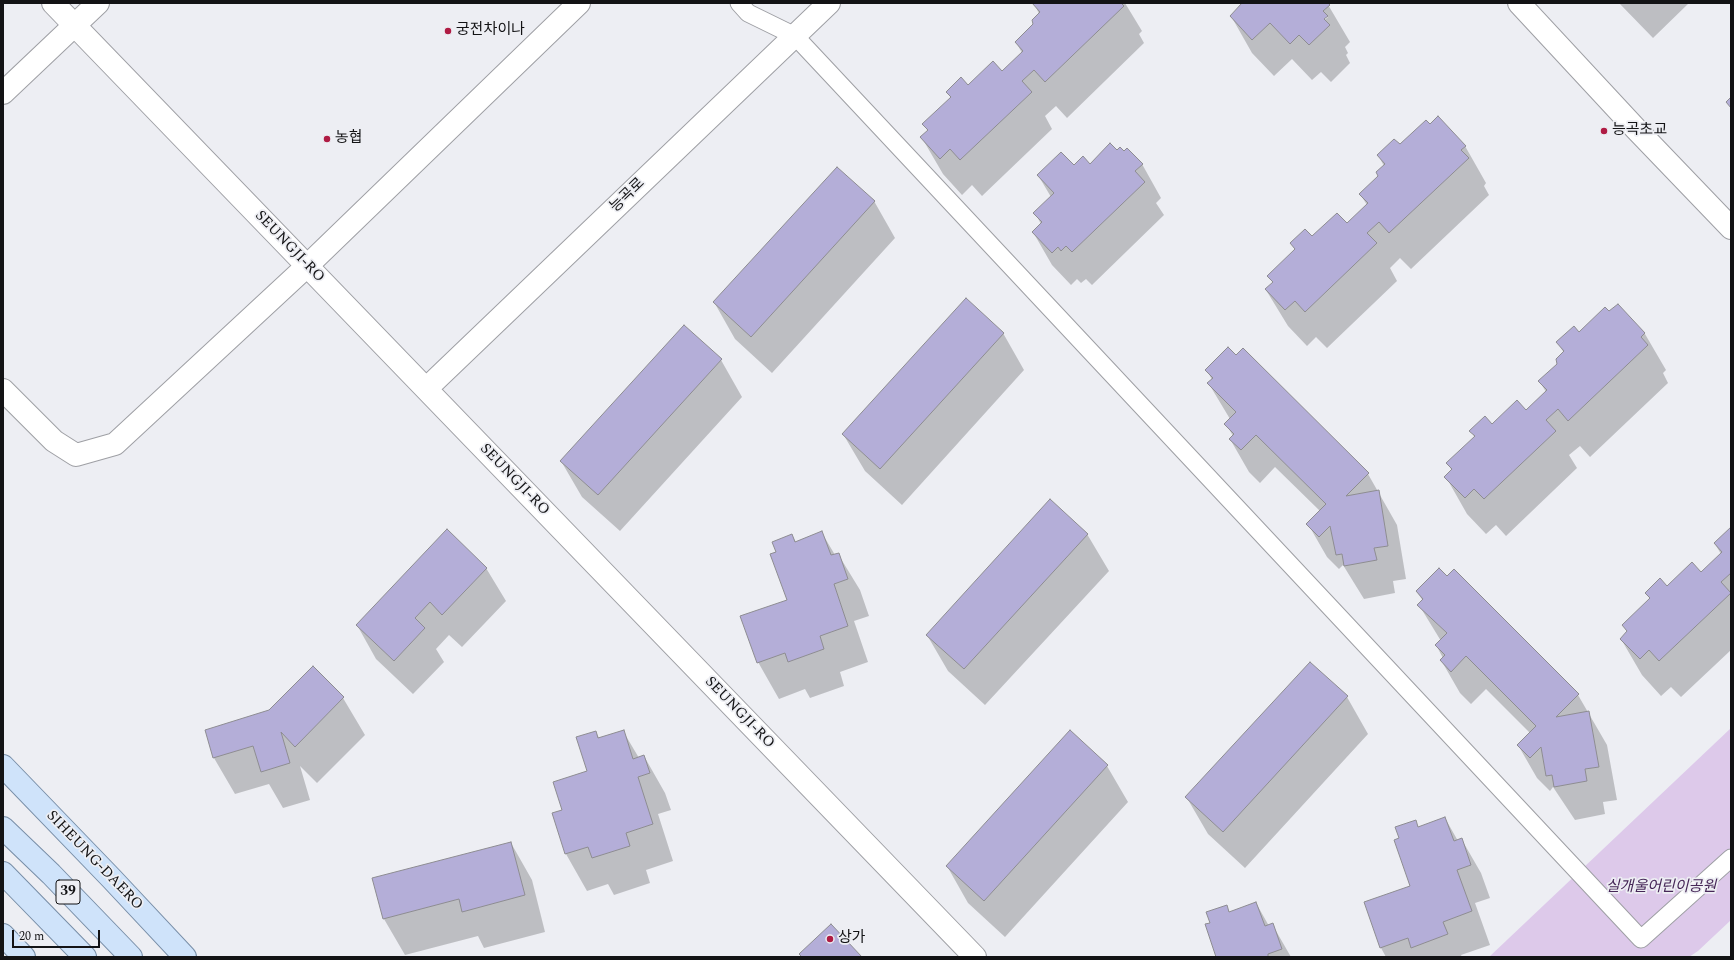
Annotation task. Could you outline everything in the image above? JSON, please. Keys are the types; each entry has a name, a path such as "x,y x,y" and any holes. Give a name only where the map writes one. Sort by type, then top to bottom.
{"main road":[{"name":"SIHEUNG-DAERO","path":"3,766 185,957"},
{"name":"39","path":"3,828 51,874 131,957"},
{"name":"39","path":"3,873 85,957"},
{"path":"3,936 24,957"}],"street":[{"name":"SEUNGJI-RO","path":"53,3 975,957"},
{"path":"3,93 98,3"},
{"path":"3,390 54,441 76,455 115,444 307,266 579,3"},
{"path":"739,3 748,13 795,36 1641,939 1731,858"},
{"name":"능곡로","path":"426,389 829,3"},
{"path":"1519,3 1731,228"}],"green space":[{"name":"실개울어린이공원","path":"1731,728 1731,920 1698,951 1689,957 1489,957"}],"building":[{"path":"1032,3 1121,3 1124,6 1045,82 1034,70 1022,81 1032,92 960,160 950,149 940,159 920,137 928,130 922,124 951,97 946,92 961,77 968,85 993,61 1002,71 1023,51 1015,42 1033,24 1032,20 1040,12"},
{"path":"1242,3 1328,3 1330,5 1323,11 1328,16 1324,19 1330,25 1309,45 1299,35 1290,44 1270,23 1252,40 1230,16"},
{"path":"1731,97 1731,108 1726,102"},
{"path":"1438,116 1466,146 1461,150 1469,158 1389,233 1379,222 1367,233 1377,243 1305,312 1295,301 1285,310 1265,289 1273,282 1267,276 1295,249 1290,243 1305,229 1312,236 1337,213 1347,223 1368,203 1359,194 1378,176 1376,172 1385,164 1377,155 1394,139 1400,144 1426,120 1430,124"},
{"path":"1110,143 1117,150 1120,147 1124,151 1127,148 1143,164 1135,171 1145,182 1072,252 1066,246 1061,251 1058,247 1052,253 1032,232 1042,222 1033,213 1054,193 1037,175 1061,152 1074,165 1083,156 1090,164"},
{"path":"837,167 875,201 751,337 713,302"},
{"path":"966,298 1004,333 880,469 842,434"},
{"path":"1618,304 1645,333 1641,337 1648,345 1568,421 1558,409 1546,420 1556,431 1484,499 1474,489 1465,498 1444,477 1452,469 1446,463 1475,436 1469,431 1485,416 1492,424 1517,400 1526,410 1547,390 1538,381 1557,364 1556,359 1564,351 1556,342 1574,326 1579,332 1605,307 1609,311"},
{"path":"684,325 722,359 598,495 560,461"},
{"path":"1228,347 1236,355 1243,348 1369,473 1346,496 1379,490 1388,546 1374,548 1377,560 1344,566 1342,554 1336,555 1330,526 1319,537 1306,524 1326,504 1256,435 1241,450 1229,439 1234,434 1224,424 1236,412 1207,383 1213,378 1205,370"},
{"path":"1050,499 1088,534 964,669 926,635"},
{"path":"1731,527 1731,573 1721,582 1731,593 1659,661 1649,650 1640,659 1620,639 1627,631 1622,625 1650,598 1645,593 1660,578 1667,586 1692,562 1701,572 1722,552 1714,543"},
{"path":"447,529 487,568 442,615 430,602 415,618 425,628 394,661 356,625"},
{"path":"822,531 831,555 839,553 848,579 834,584 848,626 820,636 824,649 788,662 785,653 757,663 740,616 787,600 770,554 776,552 772,542 792,534 795,542"},
{"path":"1439,568 1447,576 1454,569 1579,694 1556,717 1589,711 1599,767 1585,769 1587,781 1554,787 1552,775 1546,776 1541,747 1530,758 1517,745 1536,726 1466,656 1451,672 1440,660 1445,655 1435,645 1447,633 1417,605 1423,599 1416,591"},
{"path":"1310,662 1348,696 1223,832 1185,797"},
{"path":"313,666 344,697 295,747 281,732 290,763 261,772 253,746 213,758 205,730 269,710"},
{"path":"624,730 633,759 644,755 650,773 638,777 653,824 626,833 630,846 592,858 588,847 565,854 552,813 562,810 553,782 587,771 576,737 596,731 598,738"},
{"path":"1070,730 1108,765 984,901 946,866"},
{"path":"1445,817 1454,841 1462,838 1471,865 1457,870 1472,911 1443,922 1448,934 1411,948 1408,938 1380,948 1364,902 1410,886 1394,840 1399,838 1395,827 1416,820 1418,827"},
{"path":"511,842 525,895 462,912 459,899 383,919 372,878"},
{"path":"1256,902 1265,926 1273,923 1282,949 1268,954 1268,957 1216,957 1205,924 1210,923 1206,912 1227,905 1229,912"},
{"name":"상가","path":"831,924 862,957 802,957 799,954"}],"place":[{"name":"궁전차이나","path":"448,31"},
{"name":"능곡초교","path":"1604,131"},
{"name":"농협","path":"327,139"},
{"name":"상가","path":"830,939"}]}
